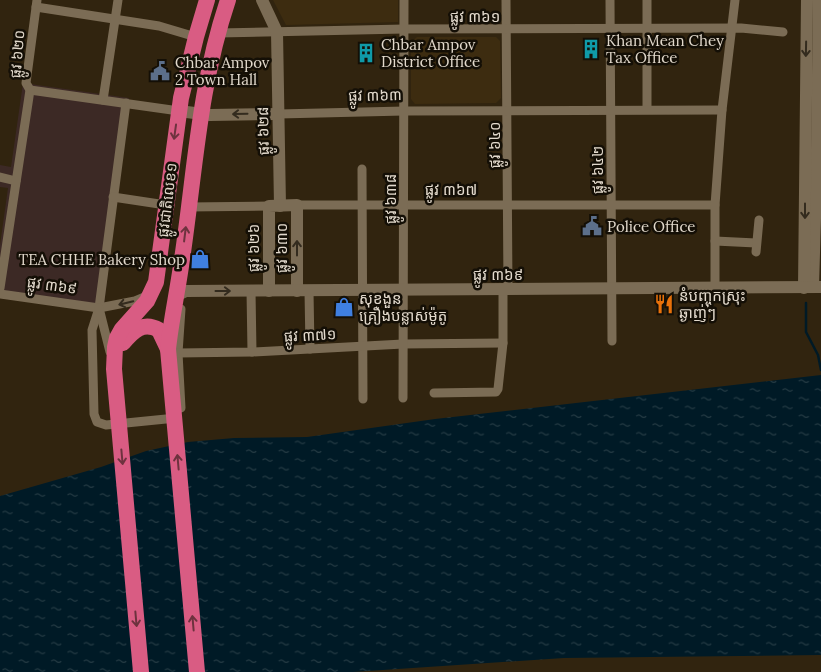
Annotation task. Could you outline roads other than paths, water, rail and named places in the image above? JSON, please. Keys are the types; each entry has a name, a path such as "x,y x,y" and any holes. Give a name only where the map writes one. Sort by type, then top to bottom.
{"highway":[{"name":"ផ្លូវជាតិលេខ១","path":"141,672 114,369 115,347 122,329 152,293 160,267 166,205 179,111 185,78 207,0"},
{"name":"ផ្លូវជាតិលេខ១","path":"197,672 171,386 176,296 200,114 210,62 228,0"},
{"path":"114,369 122,344 129,335 140,327 148,326 159,330 173,351"}],"street":[{"path":"103,100 118,0"},
{"name":"ផ្លូវ ៦២៨","path":"262,0 277,32 279,114 274,206"},
{"name":"ផ្លូវ ៦៣៨","path":"403,398 404,0"},
{"name":"ផ្លូវ ៦៤០","path":"434,393 496,392 499,386 503,343 508,205 506,0"},
{"name":"ផ្លូវ ៦៤២","path":"610,0 612,341"},
{"path":"647,109 648,0"},
{"path":"715,288 715,204 722,110 735,0"},
{"path":"807,0 813,287"},
{"path":"813,287 819,0"},
{"path":"37,3 115,20 159,26 196,37"},
{"name":"ផ្លូវ ៦២០","path":"0,288 30,90 26,83 37,3"},
{"name":"ផ្លូវ ៣៦១","path":"218,33 740,28 783,32"},
{"name":"ផ្លូវ ៣៦៣","path":"30,90 200,114 507,110 722,110"},
{"path":"126,103 99,308 92,330 94,414 97,422 106,425 179,418 181,415 173,351"},
{"path":"362,169 363,399"},
{"path":"0,177 16,180"},
{"path":"113,197 166,205"},
{"name":"ផ្លូវ ៣៦៧","path":"188,206 715,204"},
{"name":"ផ្លូវ ៦៣០","path":"296,205 303,291"},
{"name":"ផ្លូវ ៦២៦","path":"269,291 274,206"},
{"path":"756,252 758,220"},
{"path":"715,241 756,242"},
{"name":"ផ្លូវ ៣៦៩","path":"176,296 186,291 813,287"},
{"path":"251,291 252,352"},
{"path":"303,291 310,349"},
{"name":"ផ្លូវ ៣៦៩","path":"0,294 99,308 135,301 152,293"},
{"path":"99,308 114,369"},
{"name":"ផ្លូវ ៣៧១","path":"173,351 252,352 403,344 503,343"}],"water":[{"path":"821,375 821,655 564,658 353,672 0,672 0,496 101,467 146,451 188,442 234,438 307,437 435,419"}],"waterway":[{"path":"806,303 806,332 818,355 821,370"}],"place":[{"name":"Khan Mean Chey Tax Office","path":"591,49"},
{"name":"Chbar Ampov District Office","path":"366,53"},
{"name":"Chbar Ampov 2 Town Hall","path":"160,71"},
{"name":"Police Office","path":"592,226"},
{"name":"TEA CHHE Bakery Shop","path":"200,259"},
{"name":"នំបញ្ចុកស្រុះ ឆ្ងាញ់ៗ","path":"664,304"},
{"name":"សុខងួន គ្រឿងបន្លាស់ម៉ូតូ","path":"344,307"}]}
